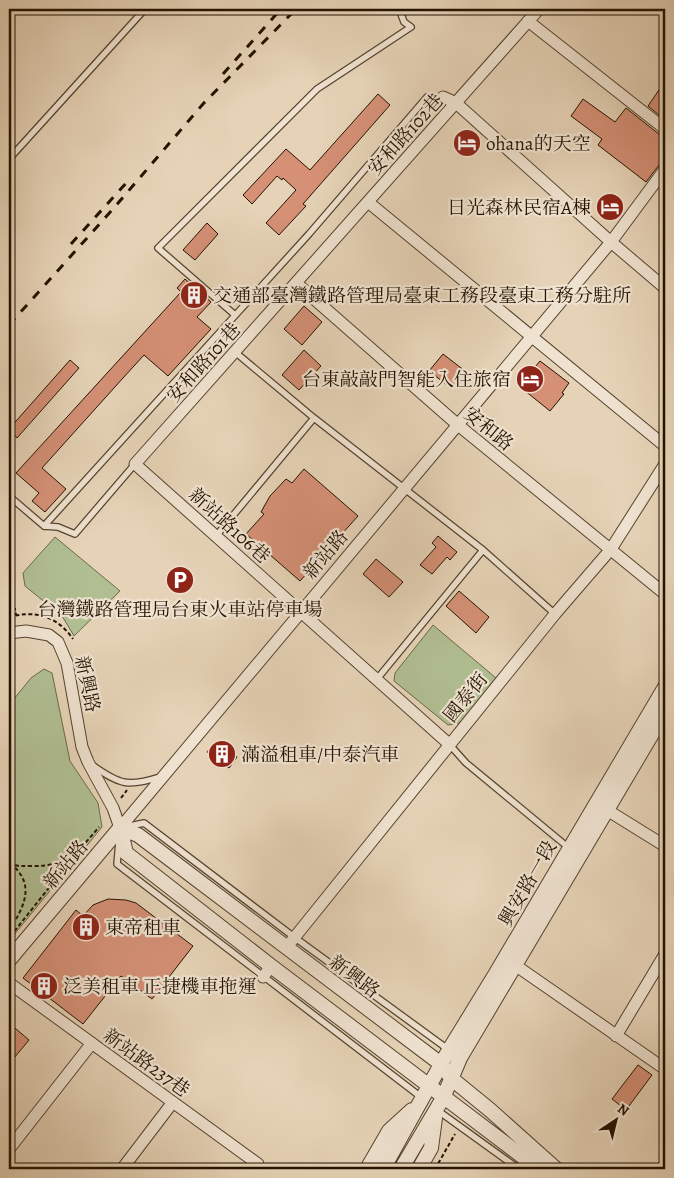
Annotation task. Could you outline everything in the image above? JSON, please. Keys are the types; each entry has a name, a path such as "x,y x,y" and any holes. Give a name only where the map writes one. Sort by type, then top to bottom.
{"street":[{"name":"安和路102巷","path":"296,283 539,9"},
{"path":"528,21 665,129"},
{"path":"443,97 456,102 611,242 665,288"},
{"name":"新站路","path":"10,956 458,426 611,242 665,169"},
{"path":"368,202 665,446"},
{"name":"安和路101巷","path":"135,464 296,283"},
{"name":"安和路","path":"296,283 458,426 665,594"},
{"name":"新站路106巷","path":"135,464 450,744"},
{"name":"國泰街","path":"290,942 555,614 611,549 665,464"},
{"name":"新興路","path":"9,633 26,631 49,635 58,642 66,663 82,747 88,762 114,808 126,853 267,972 430,1086 440,1104"},
{"name":"興安路一段","path":"401,1169 440,1104 452,1079 455,1054 495,974 665,687"},
{"name":"興安路一段","path":"383,1169 441,1064 455,1054 515,965 665,712"},
{"path":"607,810 665,846"},
{"name":"新興路","path":"120,828 138,835 290,942 441,1064 452,1079 556,1169"},
{"path":"616,1036 665,954"},
{"path":"515,965 665,1069"},
{"name":"新站路237巷","path":"9,983 173,1102 260,1168"},
{"path":"9,1149 92,1043"},
{"name":"新興路","path":"423,1099 440,1104 538,1169"},
{"name":"興安路一段","path":"367,1169 390,1131 423,1099"},
{"path":"122,1169 173,1102"},
{"name":"興安路一段","path":"419,1169 431,1148 440,1104"}],"lane":[{"path":"9,159 145,9"},
{"path":"235,315 158,248 318,89 411,27 404,22 401,14 408,9"},
{"path":"44,526 309,234 427,97 443,97"},
{"path":"235,352 314,418 483,550 555,614"},
{"path":"216,536 314,418"},
{"path":"9,496 44,526 58,526 75,534 135,464"},
{"path":"377,679 483,550"},
{"path":"450,744 466,763 569,848"},
{"path":"88,762 109,777 124,783 145,781 162,776"},
{"name":"新興路","path":"290,942 455,1054"},
{"name":"新興路","path":"267,972 423,1099"},
{"name":"新興路","path":"440,1104 460,1126 519,1169"}],"path":[{"path":"9,563 14,557"},
{"path":"9,602 15,609 16,615"},
{"path":"9,617 28,614 48,617 65,628 73,639"},
{"path":"120,800 130,786"},
{"path":"9,932 13,933 99,827"},
{"path":"14,866 43,866 64,861 79,850"},
{"path":"9,863 14,866 24,880 26,891 23,904 9,932"},
{"path":"435,1169 460,1126"}],"green space":[{"path":"55,537 120,591 74,636 62,616 25,586 23,573"},
{"path":"433,625 496,678 460,723 448,725 394,681 395,673"},
{"path":"44,669 52,673 70,761 98,803 102,827 13,936 9,937 9,705 31,678"}],"building":[{"path":"665,81 665,120 648,106"},
{"path":"378,94 390,105 303,204 306,206 279,235 266,223 296,190 283,178 282,180 277,176 252,204 243,195 286,149 310,170"},
{"path":"583,99 615,122 626,108 660,135 665,136 665,162 659,165 646,182 598,145 602,139 571,116"},
{"path":"207,223 218,234 195,260 183,250"},
{"path":"185,279 211,302 197,317 211,329 168,376 144,355 123,378 42,468 66,489 45,512 32,501 39,493 16,473 181,292 177,288"},
{"path":"304,306 322,322 302,345 284,329"},
{"path":"304,350 321,366 299,390 282,375"},
{"path":"443,354 465,371 452,389 429,371"},
{"path":"70,360 79,368 17,438 9,429"},
{"path":"540,361 569,383 562,393 564,394 550,411 519,386"},
{"path":"304,469 358,516 340,536 329,555 325,553 300,581 246,534 264,514 261,512 270,496 286,479 292,483"},
{"path":"438,536 457,552 450,560 447,557 432,574 420,565 436,547 432,543"},
{"path":"376,559 403,582 389,597 363,574"},
{"path":"459,591 489,617 476,633 446,606"},
{"name":"滿溢租車/中泰汽車","path":"216,741 237,757 229,768 207,752"},
{"path":"108,899 126,900 136,903 193,946 152,999 121,976 83,1024 23,978 76,910 83,916 93,905"},
{"path":"9,1023 29,1040 9,1064"},
{"path":"638,1065 652,1075 626,1110 612,1099"}],"railway":[{"path":"223,74 281,9"},
{"path":"9,325 113,209 203,104 296,9"},
{"path":"71,244 128,181"}],"place":[{"name":"ohana的天空","path":"467,143"},
{"name":"日光森林民宿A棟","path":"610,207"},
{"name":"交通部臺灣鐵路管理局臺東工務段臺東工務分駐所","path":"194,295"},
{"name":"台東敲敲門智能入住旅宿","path":"530,379"},
{"name":"台灣鐵路管理局台東火車站停車場","path":"180,580"},
{"name":"滿溢租車/中泰汽車","path":"222,754"},
{"name":"東帝租車","path":"86,927"},
{"name":"泛美租車 正捷機車拖運","path":"44,986"}]}
